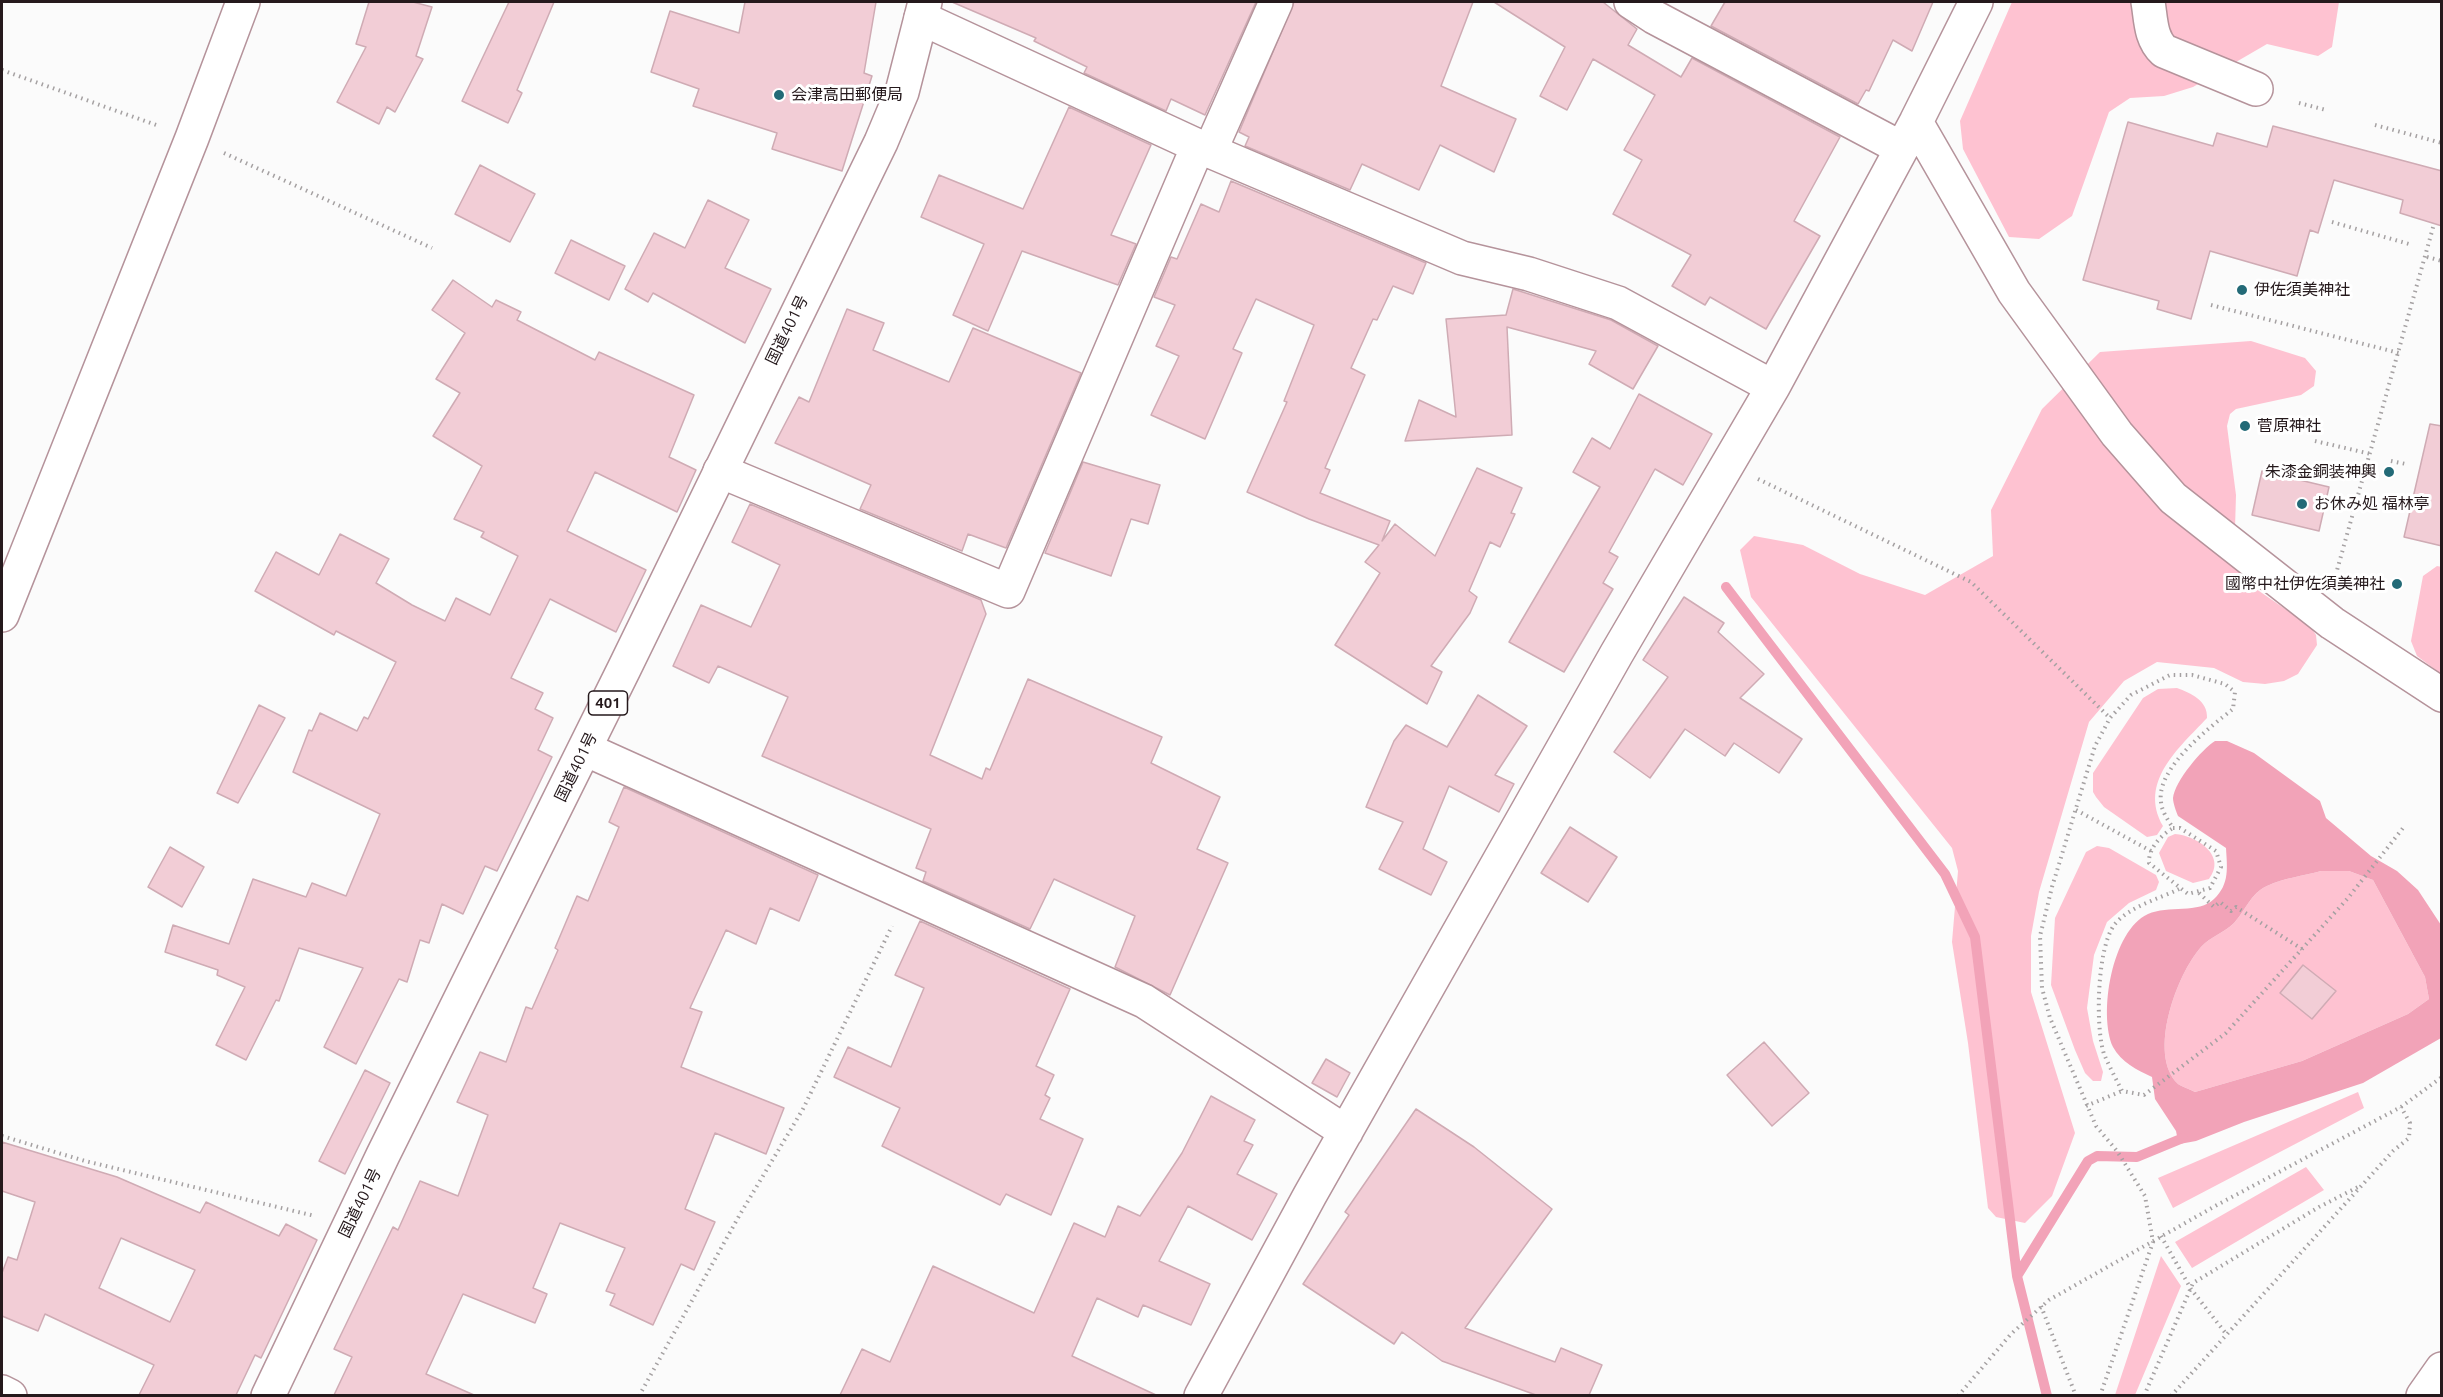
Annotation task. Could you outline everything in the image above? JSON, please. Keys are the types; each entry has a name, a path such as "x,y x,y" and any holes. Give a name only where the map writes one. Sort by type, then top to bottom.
{"main road":[{"path":"2,615 192,138 243,2"},
{"path":"720,471 1008,591 1204,148 1276,2"},
{"path":"1631,2 1654,17 1908,135 2014,292 2117,434 2173,498 2323,615 2442,695"},
{"path":"1201,1395 1346,1132 1726,463 1773,387 1908,135 1976,2"},
{"path":"2148,2 2152,32 2157,44 2164,51 2256,89"},
{"path":"923,10 1204,148 1462,258 1529,274 1618,303 1773,387"},
{"name":"国道401号","path":"268,1395 383,1155 585,749 881,142 902,92 923,10"},
{"path":"585,749 1144,1001 1346,1132"},
{"path":"2423,1395 2442,1369"},
{"path":"2,1392 10,1395"}],"path":[{"path":"2299,103 2326,110"},
{"path":"2375,125 2442,143"},
{"path":"2332,222 2409,244"},
{"path":"2323,615 2427,257 2434,224"},
{"path":"2427,257 2442,261"},
{"path":"2211,305 2399,353"},
{"path":"2315,441 2371,454"},
{"path":"2391,461 2406,464"},
{"path":"1726,463 1971,582 2110,718"},
{"path":"2100,1395 2153,1242 2145,1196 2117,1151 2096,1126 2050,1018 2042,988 2040,936 2052,887 2095,746 2110,718 2131,695 2156,680 2170,675 2192,675 2225,684 2235,692 2233,709 2184,752 2166,778 2160,802 2173,828"},
{"path":"2076,810 2151,851"},
{"path":"2173,828 2180,828 2216,851 2221,867 2210,888 2199,893 2188,894 2149,863 2151,851 2162,834 2173,828"},
{"path":"2086,1106 2122,1091 2144,1095 2226,1033 2356,888 2403,828"},
{"path":"2122,1091 2104,1052 2097,995 2108,937 2116,923 2135,908 2179,889"},
{"path":"2199,893 2214,906 2220,902 2231,911 2236,906 2302,949"},
{"path":"639,1395 739,1216 803,1108 907,894"},
{"path":"1958,1395 2011,1334 2041,1306 2161,1236 2401,1107 2442,1077"},
{"path":"2171,1395 2393,1151 2409,1138 2410,1123 2401,1107"},
{"path":"2,1137 85,1161 321,1218"},
{"path":"2144,1395 2193,1283 2319,1207 2364,1185"},
{"path":"2161,1236 2191,1289 2227,1335"},
{"path":"2041,1306 2076,1395"}],"shaded area":[{"path":"2012,2 2339,2 2332,47 2318,56 2267,44 2193,87 2164,96 2130,98 2109,112 2072,216 2039,239 2009,237 1963,149 1960,121"},
{"path":"2251,341 2305,358 2316,371 2314,386 2301,395 2236,409 2230,414 2227,426 2236,495 2234,562 2243,580 2310,626 2316,635 2317,645 2298,674 2284,681 2265,684 2243,682 2214,668 2157,662 2124,681 2089,722 2039,892 2031,936 2031,992 2075,1133 2052,1196 2025,1223 1996,1217 1988,1208 1968,1043 1952,942 1958,871 1952,848 1751,597 1740,550 1754,536 1803,545 1860,574 1925,595 1993,556 1991,510 2042,409 2100,352"},
{"path":"2437,566 2442,567 2441,674 2417,656 2411,641 2423,576"},
{"path":"2177,688 2202,702 2207,718 2165,767 2155,795 2157,810 2163,826 2157,835 2147,837 2104,807 2093,792 2093,773 2143,698 2158,689"},
{"path":"2215,741 2227,741 2254,753 2320,801 2326,818 2371,856 2397,871 2418,890 2441,925 2441,1038 2363,1083 2244,1122 2196,1141 2174,1145 2168,1141 2177,1136 2176,1131 2155,1099 2152,1077 2125,1061 2113,1047 2107,1015 2108,995 2117,954 2125,937 2136,923 2156,911 2192,908 2208,904 2223,887 2227,862 2226,848 2178,816 2173,800 2184,775","holes":["2321,871 2349,871 2373,880 2425,977 2429,999 2408,1014 2302,1061 2195,1092 2178,1084 2169,1071 2165,1054 2165,1035 2175,994 2192,959 2201,947 2234,923 2261,889 2273,883"]},
{"path":"2175,834 2201,843 2212,855 2215,863 2214,871 2209,879 2193,883 2166,871 2159,853 2168,837"},
{"path":"2097,846 2109,848 2156,875 2159,882 2156,890 2129,903 2107,922 2094,955 2087,1008 2093,1041 2103,1072 2101,1081 2093,1081 2085,1073 2051,985 2055,918 2086,852"},
{"path":"2321,871 2349,871 2373,880 2425,977 2429,999 2408,1014 2302,1061 2195,1092 2178,1084 2169,1071 2165,1054 2165,1035 2175,994 2192,959 2205,943 2234,923 2261,889 2280,881"},
{"path":"2358,1092 2364,1108 2173,1208 2158,1178"},
{"path":"2306,1167 2324,1190 2192,1268 2175,1242"},
{"path":"2161,1256 2181,1286 2135,1395 2115,1395"}],"building":[{"path":"369,2 413,2 432,7 416,56 423,59 395,112 387,107 379,124 337,102 366,47 356,44"},
{"path":"509,2 554,2 517,90 522,93 508,123 462,101"},
{"path":"745,2 876,2 864,73 872,76 842,171 772,149 777,133 693,106 699,89 651,72 670,11 739,33"},
{"path":"952,2 1256,2 1205,115 1171,99 1166,111 1084,73 1087,67 1034,41 1036,38"},
{"path":"1294,2 1473,2 1441,86 1516,119 1494,172 1440,145 1419,190 1362,164 1350,190 1245,146 1249,137 1239,132"},
{"path":"1494,2 1603,2 1637,29 1628,45 1681,77 1692,58 1840,137 1794,221 1820,236 1766,329 1710,297 1705,305 1672,286 1691,255 1613,214 1642,160 1624,150 1655,95 1593,59 1567,110 1540,96 1565,47"},
{"path":"1725,2 1933,2 1912,51 1893,40 1869,91 1866,90 1858,104 1711,26"},
{"path":"1069,107 1151,145 1111,235 1136,244 1118,285 1022,251 988,331 953,315 984,244 921,217 939,175 1023,209"},
{"path":"2128,122 2213,146 2217,133 2267,147 2273,126 2442,171 2442,226 2400,213 2403,200 2334,180 2318,233 2310,230 2297,276 2210,251 2191,319 2157,309 2159,301 2083,280"},
{"path":"480,165 535,194 510,242 455,214"},
{"path":"1231,181 1426,263 1413,294 1393,286 1377,320 1373,319 1351,368 1365,375 1325,468 1330,470 1320,493 1390,521 1382,541 1395,524 1435,556 1477,468 1522,488 1511,513 1515,514 1500,547 1490,542 1469,591 1477,597 1470,613 1431,666 1442,672 1427,704 1335,645 1380,573 1365,562 1379,545 1309,519 1247,492 1287,402 1284,401 1314,325 1256,299 1233,349 1242,353 1205,439 1151,415 1179,356 1156,346 1175,305 1154,297 1171,257 1177,259 1201,204 1219,212"},
{"path":"708,200 749,220 725,268 771,289 745,343 653,293 648,302 625,289 654,233 685,248"},
{"path":"571,240 625,266 609,300 555,273"},
{"path":"453,280 492,307 496,300 521,312 517,320 595,360 599,352 694,395 669,457 696,470 677,512 595,472 567,531 646,570 616,632 550,599 511,678 543,693 535,709 553,718 538,750 552,757 497,871 485,866 463,914 442,904 429,943 420,940 407,982 399,979 356,1064 324,1047 363,968 299,948 279,1001 276,1000 246,1060 216,1045 245,987 217,975 218,970 165,952 173,925 229,944 253,879 306,897 312,883 346,896 380,814 293,772 309,730 312,731 320,713 357,731 364,717 368,719 396,662 336,631 334,635 255,591 276,552 319,575 340,534 389,559 376,583 412,605 445,621 456,598 490,615 518,556 481,537 484,532 454,519 482,466 433,436 460,393 436,379 465,333 432,310"},
{"path":"1513,289 1611,320 1658,346 1633,389 1589,364 1596,351 1507,327 1512,435 1405,441 1419,400 1456,417 1446,319 1506,315"},
{"path":"847,309 884,323 873,350 949,382 973,328 1081,373 1006,548 968,534 962,551 860,509 871,485 775,443 799,397 809,402"},
{"path":"1639,394 1712,434 1683,485 1655,469 1609,552 1618,557 1603,583 1613,589 1564,672 1509,642 1600,487 1573,472 1592,438 1610,449"},
{"path":"2430,424 2442,426 2442,546 2404,537"},
{"path":"1083,462 1160,485 1148,524 1131,519 1111,576 1045,553"},
{"path":"2262,471 2329,487 2319,531 2252,515"},
{"path":"750,504 981,600 986,614 930,755 982,779 986,768 990,770 1028,679 1162,737 1151,763 1220,797 1197,849 1228,863 1170,995 1115,967 1135,916 1054,879 1030,929 923,881 926,872 916,868 931,829 762,756 788,697 718,666 709,683 673,666 701,605 751,627 780,565 732,542"},
{"path":"1684,597 1724,623 1718,632 1764,674 1740,698 1802,739 1779,773 1734,743 1725,756 1685,729 1650,778 1614,752 1668,677 1643,660"},
{"path":"1478,695 1527,726 1495,775 1514,784 1499,812 1449,786 1423,849 1447,862 1431,895 1379,869 1403,822 1366,807 1394,741 1406,725 1447,747"},
{"path":"259,705 285,718 238,803 217,793"},
{"path":"624,787 818,875 799,921 770,908 756,944 726,930 690,1008 702,1012 681,1067 784,1108 766,1154 715,1133 685,1209 715,1222 694,1270 681,1264 653,1325 610,1305 615,1294 606,1291 625,1248 560,1223 533,1288 547,1294 535,1323 463,1294 426,1374 474,1395 334,1395 352,1357 334,1349 393,1227 398,1230 420,1181 458,1196 488,1115 457,1102 480,1052 506,1062 526,1007 532,1009 558,950 555,948 577,896 588,901 619,827 609,822"},
{"path":"1570,827 1617,857 1588,902 1541,873"},
{"path":"170,847 204,867 182,907 148,887"},
{"path":"920,921 1070,989 1036,1066 1054,1075 1045,1095 1050,1098 1040,1119 1083,1139 1051,1215 1006,1194 1000,1205 882,1146 900,1108 834,1077 848,1047 891,1067 924,988 895,975"},
{"path":"2303,965 2336,991 2312,1019 2280,993"},
{"path":"1764,1042 1809,1093 1772,1126 1727,1075"},
{"path":"1326,1059 1350,1073 1337,1097 1312,1083"},
{"path":"365,1070 390,1083 345,1174 319,1161"},
{"path":"1211,1096 1255,1120 1244,1141 1253,1145 1237,1174 1277,1194 1252,1240 1188,1206 1159,1261 1210,1284 1191,1325 1143,1305 1138,1317 1097,1298 1072,1356 1156,1395 840,1395 862,1349 890,1362 933,1266 1034,1313 1074,1223 1105,1237 1118,1206 1140,1216 1182,1153"},
{"path":"1416,1109 1474,1147 1552,1209 1465,1328 1555,1362 1561,1348 1602,1365 1589,1395 1536,1395 1442,1361 1402,1332 1394,1344 1303,1284 1349,1215 1345,1212"},
{"path":"2,1142 117,1177 200,1213 206,1202 279,1236 286,1224 317,1240 261,1358 255,1355 236,1395 139,1395 154,1365 45,1314 38,1331 2,1316 2,1273 8,1257 17,1260 35,1202 2,1191","holes":["121,1238 195,1270 170,1322 99,1288"]}],"waterway":[{"path":"1726,587 1945,874 1975,937 2017,1276 2047,1396"},
{"path":"2017,1276 2088,1161 2097,1156 2137,1157 2183,1138"}],"place":[{"name":"会津高田郵便局","path":"779,95"},
{"name":"伊佐須美神社","path":"2242,290"},
{"name":"菅原神社","path":"2245,426"},
{"name":"朱漆金銅装神輿","path":"2389,472"},
{"name":"お休み処 福林亭","path":"2302,504"},
{"name":"國幣中社伊佐須美神社","path":"2397,584"}]}
